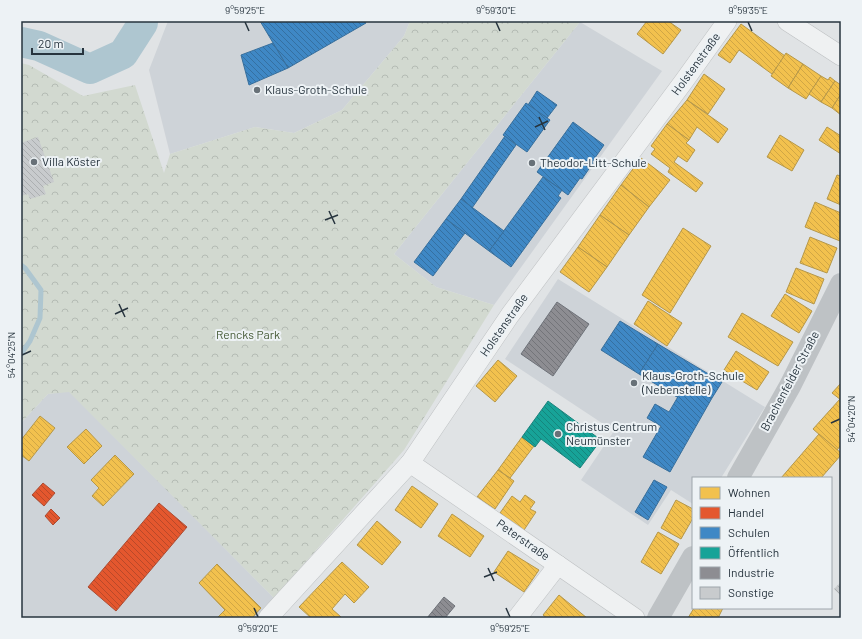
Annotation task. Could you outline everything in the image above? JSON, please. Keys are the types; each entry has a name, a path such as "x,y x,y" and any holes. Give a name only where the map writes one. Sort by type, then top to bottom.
{"street":[{"name":"Holstenstraße","path":"268,618 410,463 510,315 727,21"},
{"path":"787,21 841,56"},
{"name":"Brachenfelder Straße","path":"739,477 790,386 841,284"},
{"name":"Peterstraße","path":"410,463 635,618"},
{"path":"658,618 692,559"},
{"path":"517,618 558,565"}],"shaded area":[{"name":"Klaus-Groth-Schule","path":"168,21 410,21 404,36 342,110 294,133 255,127 170,154 149,70"},
{"name":"Theodor-Litt-Schule","path":"580,22 662,71 494,305 436,287 394,254"},
{"name":"Klaus-Groth-Schule (Nebenstelle)","path":"558,279 765,407 722,477 692,477 692,503 671,490 648,525 581,480 614,431 505,359"},
{"path":"69,391 274,598 257,618 21,618 21,423 48,394"}],"green space":[{"name":"Rencks Park","path":"410,21 580,22 394,254 436,287 494,305 404,450 274,598 69,392 48,394 21,423 21,63 29,65 83,96 135,85 164,173 170,154 255,127 294,133 342,110 404,36"}],"building: Wohnen":[{"path":"647,21 668,21 681,30 663,54 637,34"},
{"path":"741,24 785,56 772,74 739,50 730,63 718,55"},
{"path":"786,53 803,64 788,88 771,76"},
{"path":"803,64 821,76 806,99 788,88"},
{"path":"704,74 725,89 708,114 687,100"},
{"path":"821,76 828,80 830,77 835,81 821,102 809,94"},
{"path":"835,81 841,85 841,94 832,108 821,102"},
{"path":"841,94 841,115 832,108"},
{"path":"687,100 728,129 718,143 697,127 689,140 667,124"},
{"path":"667,124 689,140 686,143 695,150 687,162 678,156 674,162 703,183 696,192 668,172 670,168 651,154 655,149 651,146"},
{"path":"827,127 841,136 841,154 819,140"},
{"path":"780,135 804,150 792,171 767,157"},
{"path":"641,158 670,180 649,207 621,185"},
{"path":"837,175 841,176 841,205 827,199"},
{"path":"621,185 649,207 629,235 600,215"},
{"path":"815,202 841,213 840,241 805,227"},
{"path":"600,215 629,235 607,267 578,247"},
{"path":"683,228 711,246 670,313 642,295"},
{"path":"810,237 837,248 827,273 800,263"},
{"path":"578,247 607,267 589,292 560,272"},
{"path":"796,268 824,279 814,304 786,292"},
{"path":"785,294 812,311 799,333 771,316"},
{"path":"648,301 682,323 667,346 634,324"},
{"path":"742,313 793,342 778,366 728,337"},
{"path":"736,351 769,372 757,390 724,370"},
{"path":"498,360 517,376 495,402 476,386"},
{"path":"841,383 841,400 832,393"},
{"path":"840,399 841,445 837,450 813,429"},
{"path":"40,416 55,428 29,461 21,455 21,440"},
{"path":"86,429 102,446 84,464 67,447"},
{"path":"819,434 841,453 841,455 822,477 782,477"},
{"path":"522,437 534,446 510,478 498,470"},
{"path":"115,455 134,474 103,506 92,496 99,488 91,480"},
{"path":"498,470 514,481 495,509 477,497"},
{"path":"412,486 438,504 421,528 395,510"},
{"path":"525,495 535,502 530,509 536,512 524,530 500,513 512,496 520,502"},
{"path":"676,500 692,508 692,520 681,539 661,528"},
{"path":"452,514 484,536 470,557 438,536"},
{"path":"377,521 401,542 382,565 357,545"},
{"path":"658,532 679,544 661,574 641,562"},
{"path":"508,551 539,570 524,592 494,572"},
{"path":"342,562 369,587 354,603 345,594 332,609 341,617 340,618 311,618 299,607"},
{"path":"217,564 261,608 252,618 217,618 225,610 199,583"},
{"path":"559,595 587,618 547,618 543,615"},
{"path":"693,609 722,609 718,618 688,618"}],"building: Handel":[{"path":"43,483 55,493 44,506 32,495"},
{"path":"159,503 187,527 116,611 88,587"},
{"path":"51,509 60,518 53,525 45,516"}],"building: Schulen":[{"path":"260,21 365,21 366,23 288,68"},
{"path":"273,43 288,68 249,85 241,55"},
{"path":"537,91 557,105 547,118 528,105"},
{"path":"526,103 550,120 527,152 503,135"},
{"path":"573,122 604,145 582,179 580,178 568,195 537,172"},
{"path":"505,136 516,145 472,208 461,199"},
{"path":"543,177 562,190 558,196 561,198 511,267 489,251"},
{"path":"461,199 504,231 489,251 446,219"},
{"path":"446,219 465,233 433,276 414,262"},
{"path":"620,321 658,344 639,374 601,350"},
{"path":"658,344 722,382 712,398 686,383 677,397 639,374"},
{"path":"686,383 712,398 670,472 643,457 661,426 647,418 655,404 669,412"},
{"path":"654,480 667,487 648,520 635,512"}],"building: Öffentlich":[{"name":"Christus Centrum Neumünster","path":"548,401 601,440 580,468 541,439 535,447 522,437"}],"building: Industrie":[{"path":"557,302 589,324 553,376 521,354"},
{"path":"444,597 455,606 445,618 427,618"}],"building: Sonstige":[{"name":"Villa Köster","path":"38,137 54,182 43,186 46,194 30,199 28,194 21,196 21,143"},
{"path":"841,582 841,596 834,589"}],"waterway":[{"path":"21,42 39,46 90,69 123,54 143,21"},
{"path":"21,265 25,268 41,290 40,318 30,341 21,354"}],"place":[{"name":"Klaus-Groth-Schule","path":"257,90"},
{"name":"Villa Köster","path":"34,162"},
{"name":"Theodor-Litt-Schule","path":"532,163"},
{"name":"Klaus-Groth-Schule (Nebenstelle)","path":"634,383"},
{"name":"Christus Centrum Neumünster","path":"558,434"}]}
